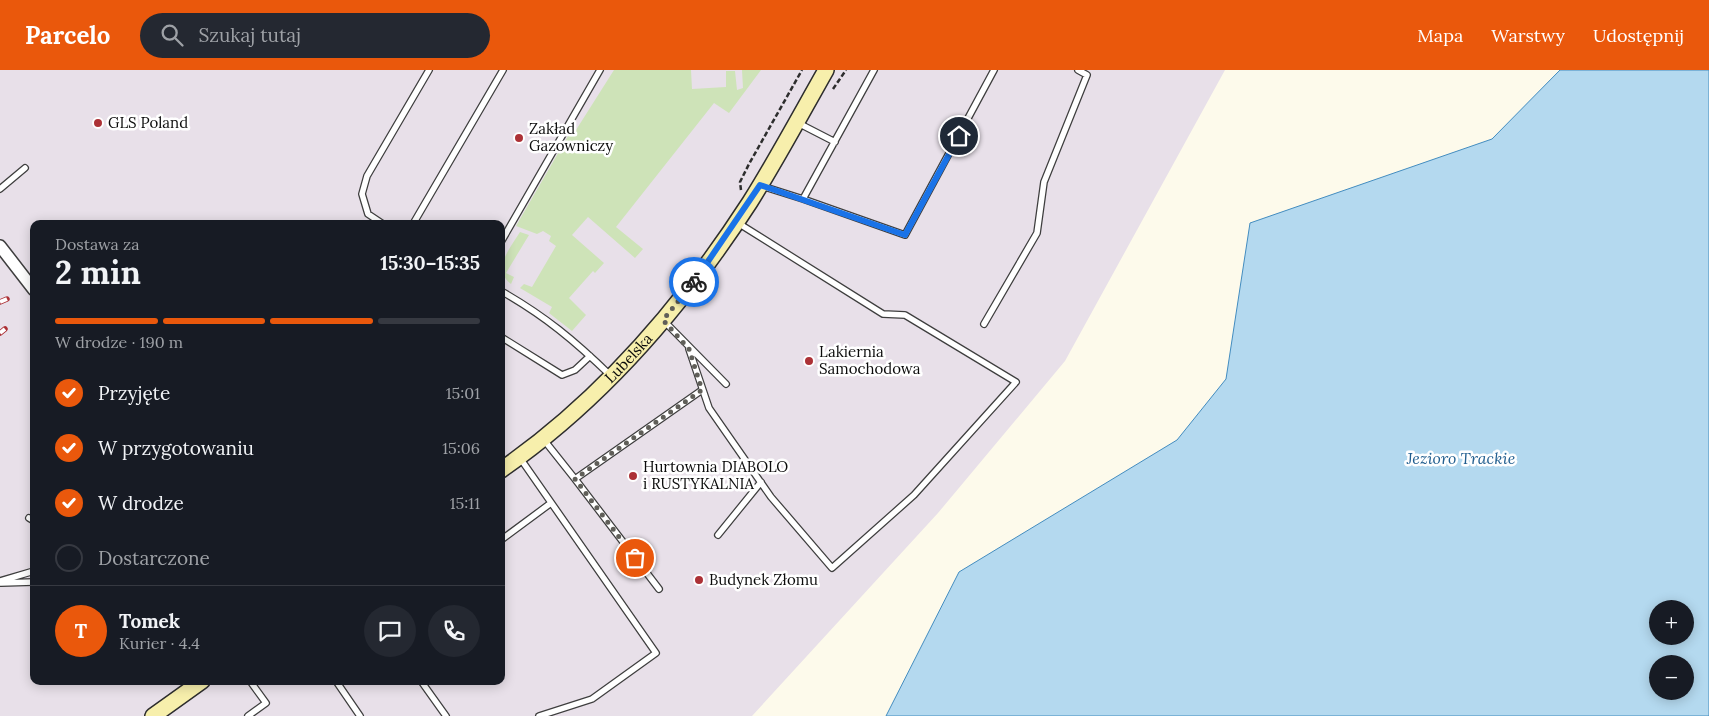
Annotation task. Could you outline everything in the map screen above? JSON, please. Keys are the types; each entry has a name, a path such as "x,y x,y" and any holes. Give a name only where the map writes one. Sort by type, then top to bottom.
{"street":[{"name":"Lubelska","path":"505,467 543,439 611,376 663,320 700,275 751,200 826,70"},
{"path":"0,246 30,285"},
{"path":"153,716 196,685"}],"lane":[{"path":"377,220 368,214 362,194 367,176 429,70"},
{"path":"415,220 503,70"},
{"path":"505,235 600,70"},
{"path":"803,199 874,70"},
{"path":"760,185 905,235 994,70"},
{"path":"984,324 1037,233 1044,182 1087,75 1078,70"},
{"path":"796,122 835,142"},
{"path":"0,189 25,168"},
{"path":"689,349 709,408 761,482 832,568 914,494 1016,382 906,314 883,314 736,222"},
{"path":"505,293 549,320 611,376"},
{"path":"663,320 689,349 726,384"},
{"path":"505,339 562,375 575,370 590,356"},
{"path":"575,479 702,390"},
{"path":"543,439 659,590"},
{"path":"519,458 656,653 592,699 539,716"},
{"path":"718,535 761,482"},
{"path":"505,537 551,503"},
{"path":"0,582 30,572"},
{"path":"0,582 30,582"},
{"path":"248,716 266,703 253,685"},
{"path":"339,685 360,716"},
{"path":"424,685 446,716"}],"path":[{"path":"751,200 742,195 740,182 802,70"}],"shaded area":[{"path":"0,70 1225,70 1065,361 938,513 752,716 0,716"}],"green space":[{"path":"614,70 691,70 692,89 726,87 726,71 735,71 737,90 743,88 742,70 761,70 729,113 714,103 616,227 643,249 635,258 588,217 572,235 604,263 595,273 593,271 569,298 586,315 572,331 549,313 552,307 520,288 524,284 532,287 556,246 549,241 551,236 543,231 537,234 516,226 572,129 576,130"},
{"path":"520,232 529,235 506,273 514,277 511,284 505,278 505,258"}],"water":[{"name":"Jezioro Trackie","path":"1560,70 1709,70 1709,716 886,716 959,572 1177,440 1226,379 1250,223 1492,139"}],"railway":[{"path":"0,302 7,299"},
{"path":"0,333 5,329"}],"way so far":[{"path":"635,558 575,479 702,390 689,349 674,330 663,320 694,282"}],"place":[{"name":"GLS Poland","path":"98,123"},
{"name":"Zakład Gazowniczy","path":"519,138"},
{"name":"Lakiernia Samochodowa","path":"809,361"},
{"name":"Hurtownia DIABOLO i RUSTYKALNIA","path":"633,476"},
{"name":"Budynek Złomu","path":"699,580"}],"route":[{"path":"694,282 728,235 760,185 905,235 959,136"}]}
